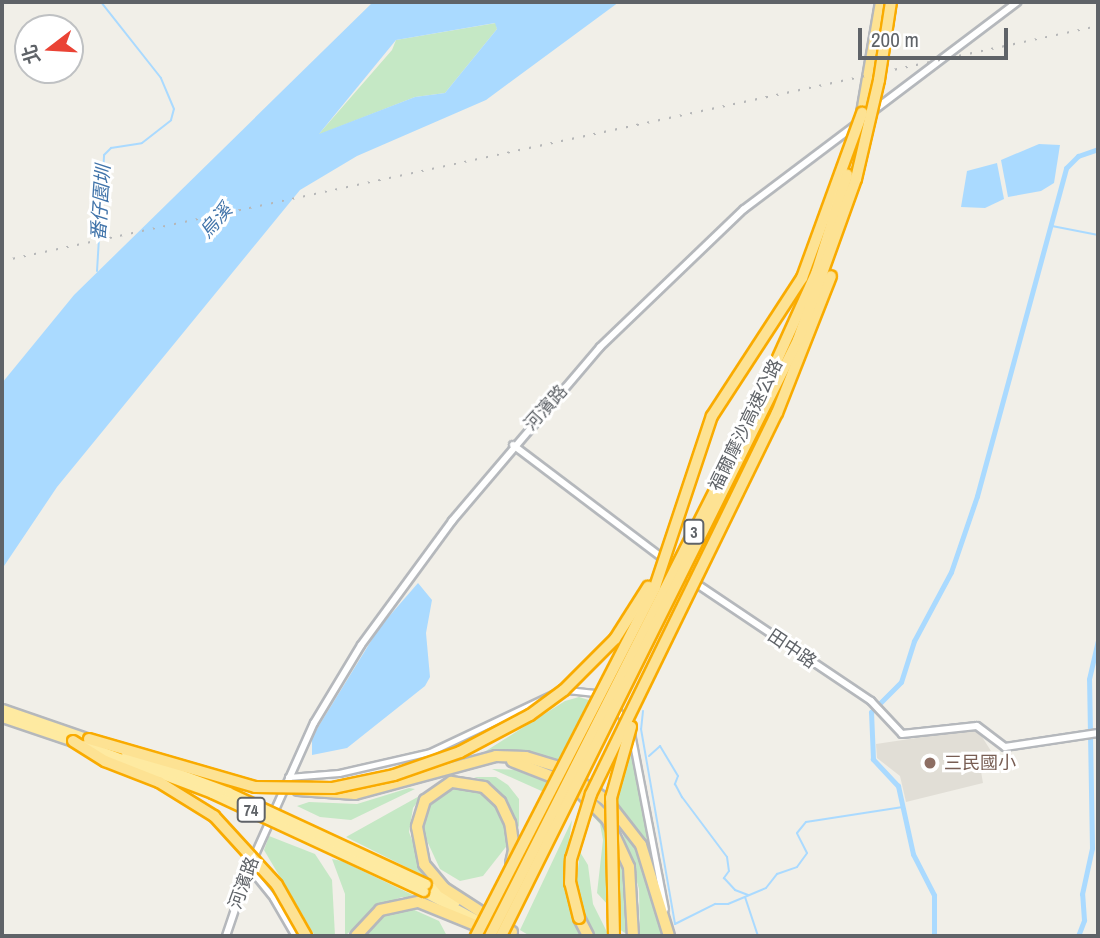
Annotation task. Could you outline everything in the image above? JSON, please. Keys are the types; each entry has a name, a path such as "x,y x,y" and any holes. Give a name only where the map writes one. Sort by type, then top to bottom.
{"highway":[{"name":"福爾摩沙高速公路","path":"490,936 783,349 817,271 862,113 881,2"},
{"name":"福爾摩沙高速公路","path":"505,935 798,340 850,201 879,80 891,2"},
{"path":"476,936 655,587 712,416 802,278 862,113"},
{"path":"588,936 579,918 570,883 573,846 591,794 790,383 834,267 850,201"},
{"path":"292,789 354,785 415,769 460,752 530,715 564,690 615,639 671,544"},
{"path":"614,936 611,798 619,758 645,687"},
{"name":"74","path":"2,709 228,792 424,888 505,935"},
{"name":"74","path":"2,718 73,741 223,798 424,888"},
{"path":"89,739 237,784 355,794 496,756 526,757 556,766 591,788 618,812 641,845 669,936"},
{"path":"73,741 105,761 159,782 214,816 248,848 277,885 306,936"},
{"path":"496,756 573,785 592,801 617,834 632,885 633,936"},
{"path":"500,891 514,850 510,823 494,794 473,782 443,785 425,800 417,827 419,852 434,877 505,935"},
{"path":"356,936 380,910 419,902 505,935"}],"street":[{"name":"河濱路","path":"226,936 248,869 288,777 360,645 513,445 600,347 744,209 1017,2"},
{"name":"田中路","path":"513,445 696,584 876,707 898,732 907,736 977,726 1005,747 1098,733"},
{"path":"288,777 339,773 403,759 498,723 545,695 570,689 595,693 623,717 636,746 669,936"},
{"path":"248,869 273,898 295,936"}],"shaded area":[{"name":"三民國小","path":"977,729 991,751 978,754 983,783 906,802 900,776 877,758 876,744"}],"green space":[{"path":"496,23 497,29 445,93 415,97 318,135 392,50 396,40"},
{"path":"579,697 592,701 559,764 525,753 481,754 565,701"},
{"path":"629,739 634,751 653,858 616,804"},
{"path":"492,769 532,770 553,779 546,793"},
{"path":"474,777 496,777 508,785 519,799 519,828 508,801 491,783"},
{"path":"469,785 488,794 502,816 509,843 483,876 460,881 440,869 421,828 432,797"},
{"path":"409,788 415,789 351,820 320,817 297,806 309,802 357,804"},
{"path":"423,794 413,808 409,832 426,877 346,837"},
{"path":"593,808 605,826 609,906 597,893 603,840 600,824 590,813"},
{"path":"617,814 634,839 666,936 640,936 639,889"},
{"path":"572,820 566,862 570,906 582,936 530,936 520,930"},
{"path":"269,836 315,854 332,880 335,936 315,936 264,850"},
{"path":"580,852 588,865 593,904 609,936 593,936 587,928 575,893"},
{"path":"615,857 622,861 628,935 619,929"},
{"path":"332,859 342,861 419,898 402,897 377,906 345,936 345,894"},
{"path":"410,908 439,921 447,936 362,936 382,916"}],"water":[{"name":"烏溪","path":"373,2 619,2 486,100 357,156 300,190 57,487 2,569 2,383 74,295","holes":["495,23 497,29 445,93 415,97 319,134 396,40"]},
{"path":"1039,144 1060,145 1054,183 1041,191 1008,197 1001,160"},
{"path":"997,163 1004,199 985,208 961,207 967,171"},
{"path":"418,583 432,600 426,633 430,677 425,686 347,748 312,755 312,737 379,628"}],"waterway":[{"name":"番仔園圳","path":"97,271 104,155 111,148 142,143 171,120 174,109 161,78 101,2"},
{"path":"934,936 934,895 913,854 898,786 873,759 871,712 901,682 914,641 951,572 977,496 1066,168 1078,156 1098,149"},
{"path":"1052,226 1098,235"},
{"path":"1078,936 1084,920 1082,894 1092,848 1089,679 1098,641"},
{"path":"643,711 641,729 675,924 715,904 728,904 766,888 777,874 797,867 807,853 797,833 806,822 903,807"},
{"path":"649,756 660,746 678,776 675,784 682,797 727,857 729,871 724,878 735,890 748,895"},
{"path":"745,897 758,936"}],"railway":[{"path":"2,261 1098,26"}],"place":[{"name":"三民國小","path":"930,763"}]}
